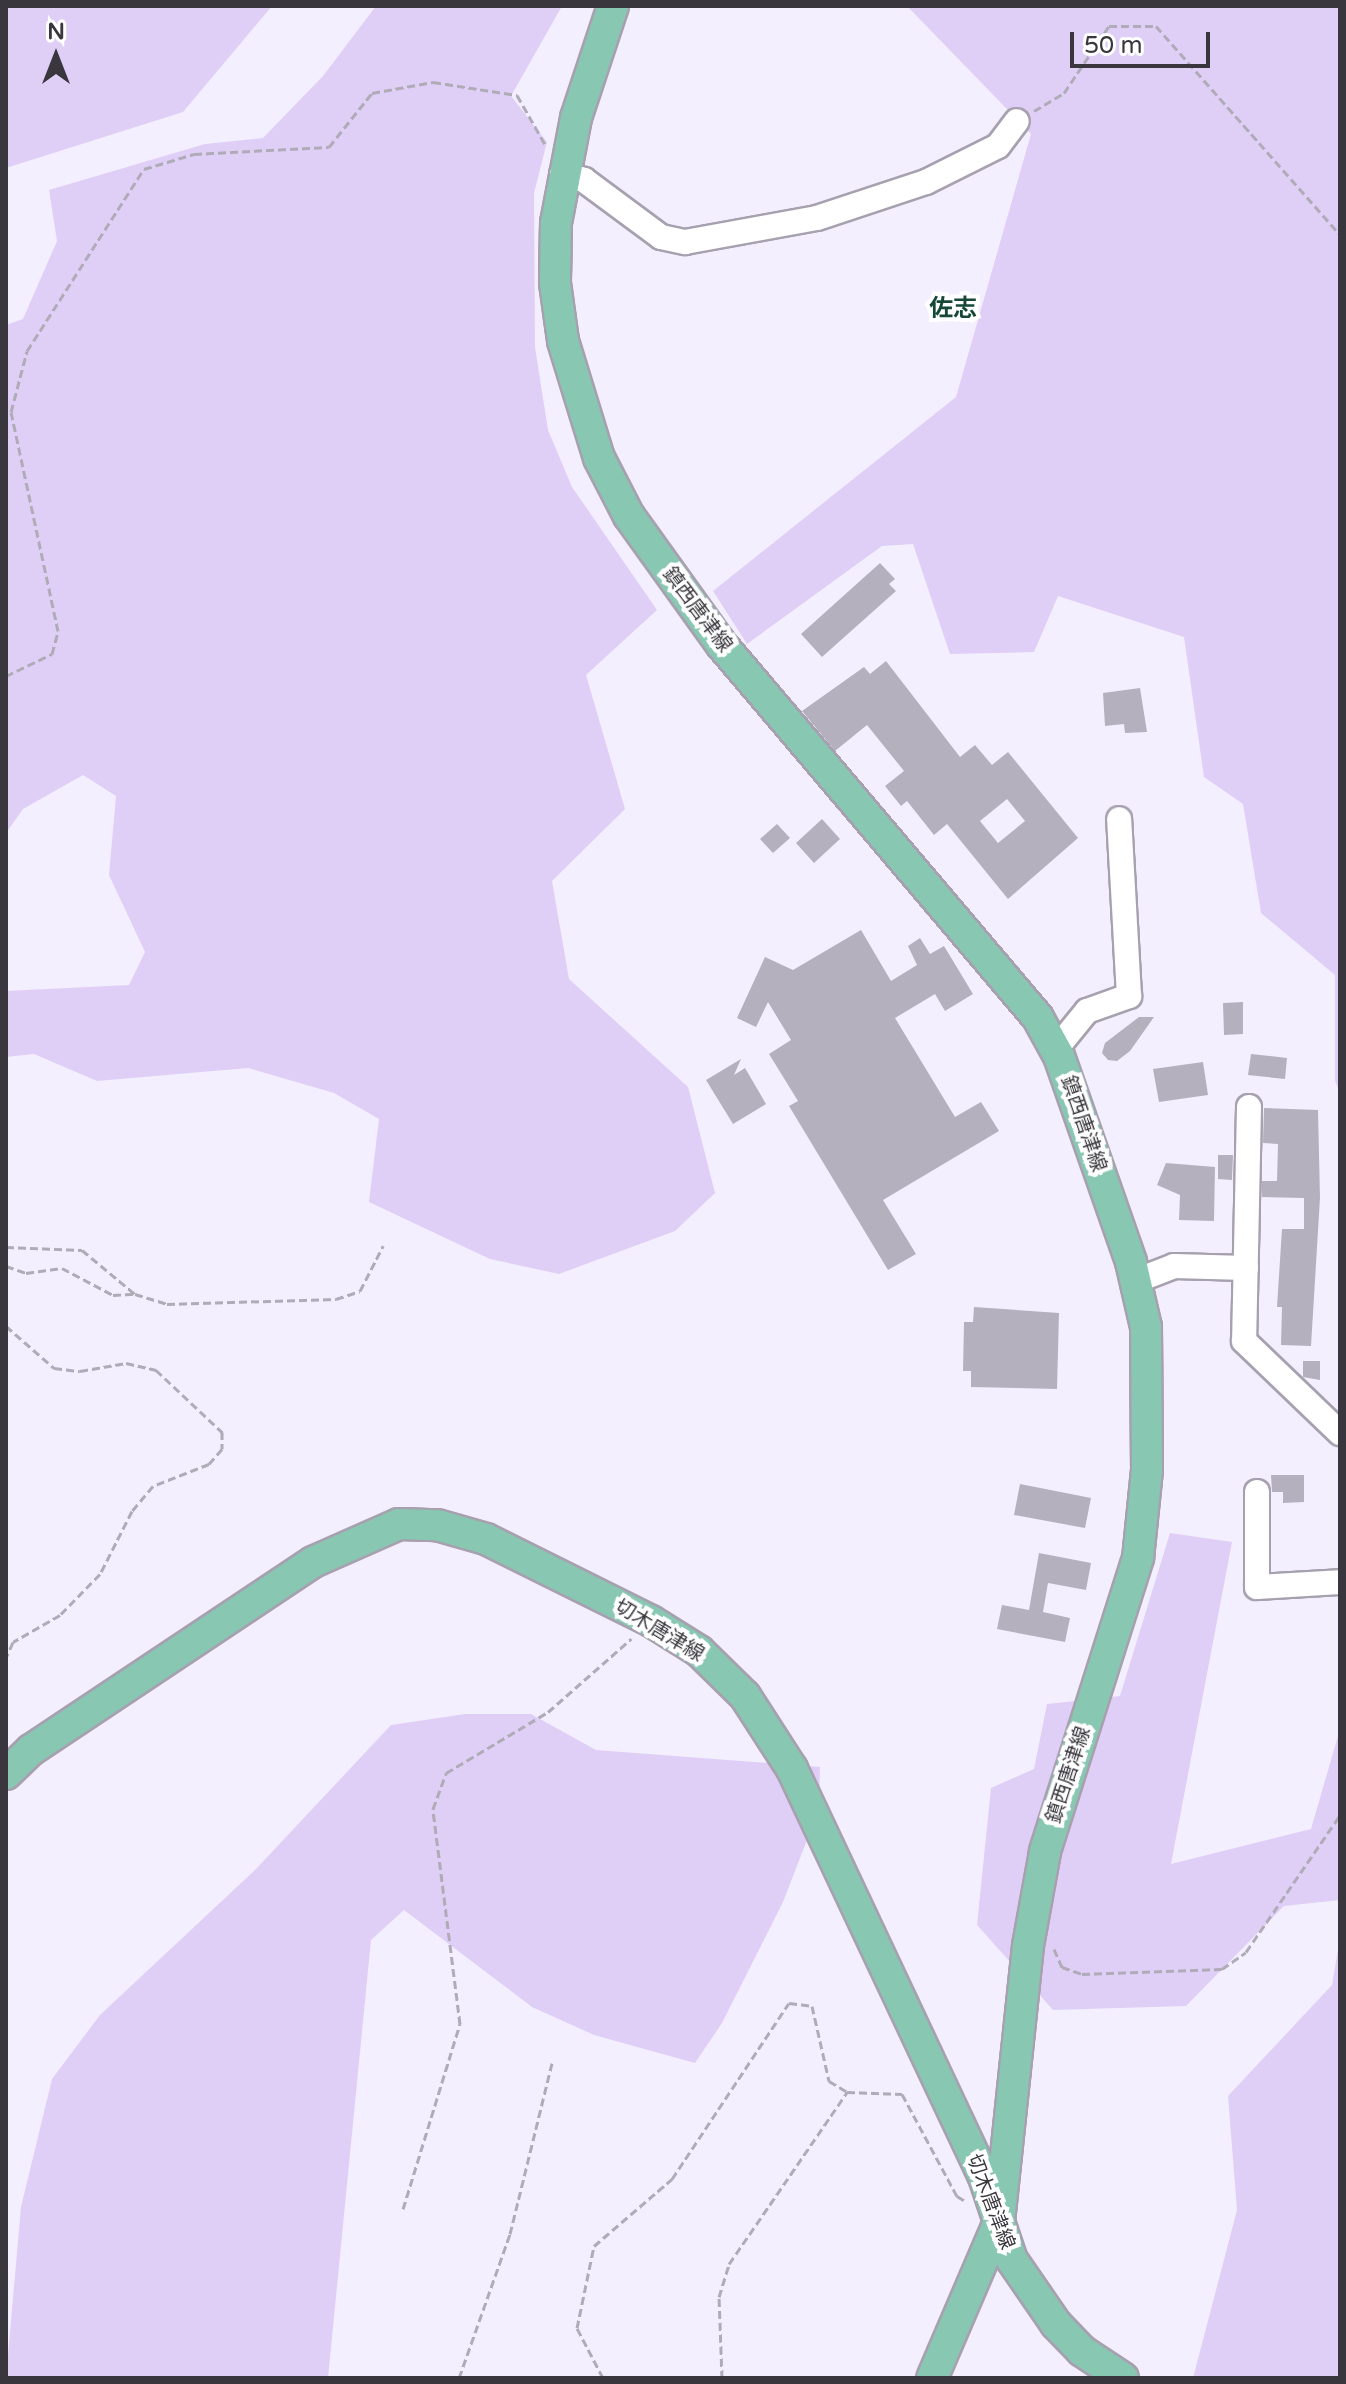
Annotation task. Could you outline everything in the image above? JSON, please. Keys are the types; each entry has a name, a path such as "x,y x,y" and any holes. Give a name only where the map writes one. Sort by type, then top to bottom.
{"main road":[{"name":"鎮西唐津線","path":"613,6 562,174 555,283 563,341 583,416 629,516 721,644 1038,1018 1056,1049 1138,1280 1146,1327 1146,1505 1138,1558 1045,1852 1028,1946 999,2222 964,2315 932,2378"},
{"name":"切木唐津線","path":"6,1774 31,1750 313,1562 399,1524 437,1525 486,1539 651,1621 699,1651 745,1696 792,1769 983,2174 1012,2260 1056,2324 1082,2351 1123,2378"}],"street":[{"path":"562,174 584,180 661,237 685,242 817,218 926,182 998,146 1017,121"},
{"path":"1056,1049 1087,1011 1129,996 1119,819"},
{"path":"1249,1107 1244,1341 1340,1433"},
{"path":"1138,1280 1174,1266 1246,1268"},
{"path":"1257,1492 1257,1587 1340,1582"}],"path":[{"path":"1017,121 1064,93 1109,26 1156,26 1340,235"},
{"path":"6,676 52,654 58,631 11,412 27,351 144,169 194,154 329,147 372,93 433,82 517,95 562,174"},
{"path":"6,1266 26,1273 62,1268 113,1295 135,1294 167,1304 336,1299 360,1291 383,1246"},
{"path":"6,1247 82,1250 135,1294"},
{"path":"6,1326 54,1368 80,1371 126,1363 156,1370 222,1432 222,1449 209,1464 153,1486 132,1511 100,1574 60,1615 13,1642 6,1658"},
{"path":"403,2209 460,2024 433,1809 446,1773 548,1712 651,1621"},
{"path":"1053,1946 1062,1967 1082,1974 1222,1969 1246,1952 1340,1815"},
{"path":"603,2378 577,2328 594,2246 672,2179 789,2003 812,2006 829,2081 847,2092 902,2094 957,2196 968,2203"},
{"path":"459,2378 510,2234 552,2063"},
{"path":"722,2378 719,2297 729,2264 847,2092"}],"shaded area":[{"path":"6,6 272,6 183,112 6,168"},
{"path":"376,6 562,6 511,96 547,142 534,193 535,347 548,430 572,487 657,610 586,675 625,809 552,881 569,979 688,1087 715,1193 675,1231 559,1274 490,1259 369,1202 379,1119 334,1093 248,1068 97,1081 34,1054 6,1057 6,991 129,985 145,952 109,875 116,796 83,775 23,809 6,833 6,325 23,319 57,241 49,190 205,144 263,138 323,76"},
{"path":"907,6 1340,6 1340,1093 1335,1081 1335,975 1261,913 1243,804 1204,777 1184,637 1058,596 1034,652 950,654 913,544 882,546 747,644 713,591 956,397 1031,134"},
{"path":"1170,1533 1232,1542 1171,1864 1311,1829 1340,1729 1340,1900 1284,1906 1186,2006 1053,2010 977,1925 991,1788 1034,1769 1047,1704 1120,1696"},
{"path":"465,1714 531,1714 596,1750 820,1767 819,1809 783,1902 722,2023 695,2063 594,2035 532,2007 404,1910 371,1940 328,2378 6,2378 21,2207 52,2079 100,2015 255,1870 391,1725"},
{"path":"1340,1938 1340,2378 1193,2378 1237,2210 1228,2096 1332,1985"}],"building":[{"path":"880,563 895,579 889,584 896,591 822,657 801,634"},
{"path":"886,661 960,757 975,745 992,765 1008,752 1078,838 1008,899 947,824 934,835 907,801 901,806 885,786 904,771 867,725 835,751 802,711 864,667 870,674","holes":["1007,799 1025,821 998,843 980,821"]},
{"path":"1140,688 1147,732 1125,733 1124,724 1105,726 1103,693"},
{"path":"822,819 840,839 814,863 796,843"},
{"path":"777,824 790,838 773,853 760,839"},
{"path":"861,930 891,981 917,965 908,946 920,938 930,954 944,946 973,994 945,1011 935,994 895,1018 955,1117 981,1102 999,1131 883,1200 916,1254 888,1270 789,1106 798,1101 769,1054 791,1040 768,1002 756,1027 737,1018 765,957 793,970"},
{"path":"1243,1002 1243,1034 1224,1035 1223,1003"},
{"path":"1139,1017 1154,1017 1130,1051 1117,1061 1108,1060 1102,1053 1105,1043"},
{"path":"1251,1054 1287,1058 1285,1079 1248,1075"},
{"path":"741,1059 734,1075 745,1068 766,1104 733,1124 706,1080"},
{"path":"1203,1062 1208,1095 1159,1102 1153,1069"},
{"path":"1264,1108 1318,1110 1320,1198 1311,1346 1281,1345 1282,1307 1277,1307 1282,1229 1304,1229 1304,1198 1262,1197 1262,1181 1277,1181 1278,1144 1263,1143"},
{"path":"1218,1155 1233,1155 1232,1180 1218,1179"},
{"path":"1166,1163 1215,1167 1214,1221 1179,1220 1180,1195 1157,1185"},
{"path":"974,1307 1059,1313 1057,1389 971,1387 971,1371 963,1371 964,1322 973,1322"},
{"path":"1303,1361 1320,1361 1320,1380 1303,1377"},
{"path":"1271,1475 1304,1475 1304,1502 1283,1503 1283,1492 1272,1492"},
{"path":"1020,1484 1091,1498 1085,1528 1014,1515"},
{"path":"1039,1553 1091,1563 1086,1590 1048,1583 1043,1612 1070,1618 1065,1642 997,1629 1002,1605 1029,1610"}],"district":[{"name":"佐志","path":"953,309"}]}
